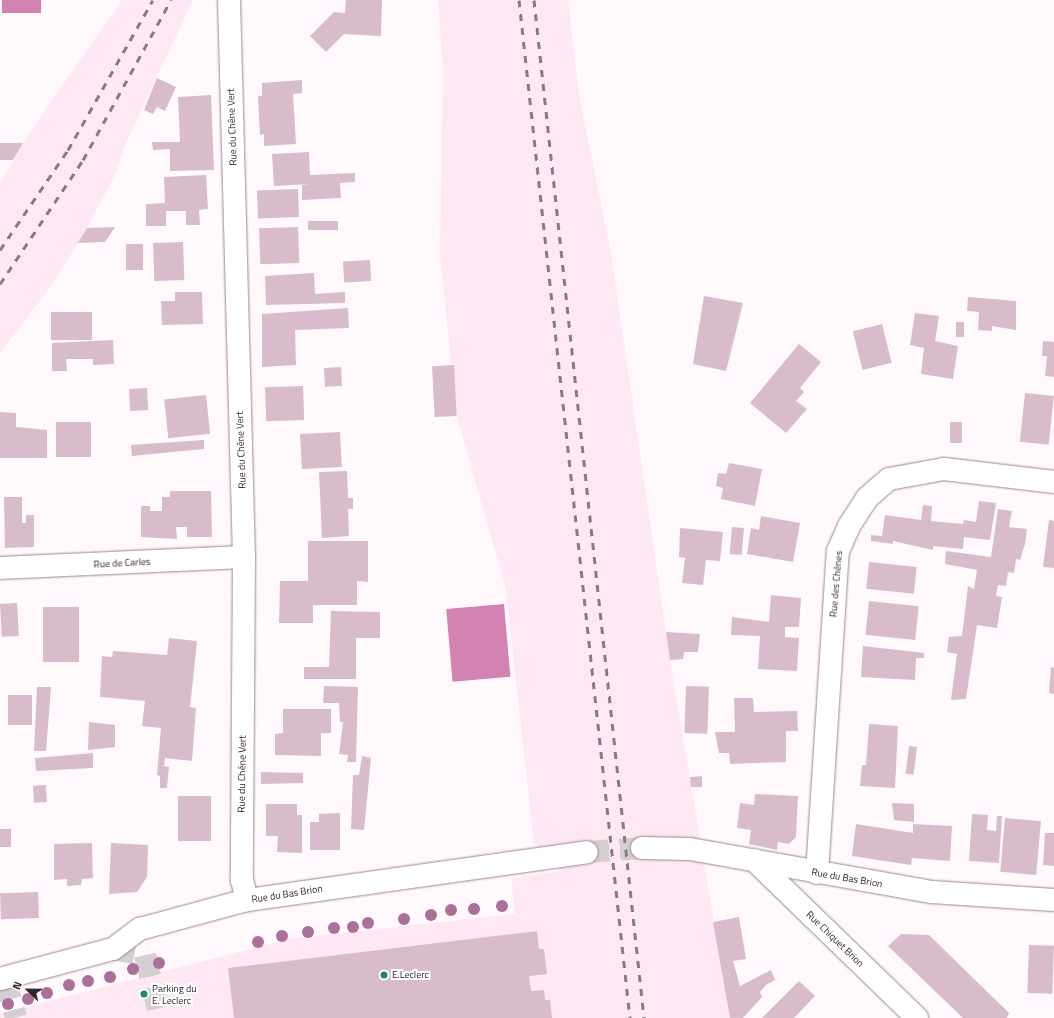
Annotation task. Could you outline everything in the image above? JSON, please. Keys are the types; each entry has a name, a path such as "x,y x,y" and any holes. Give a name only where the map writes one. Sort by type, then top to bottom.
{"street":[{"name":"Rue du Chêne Vert","path":"229,0 244,557 242,880 246,900"},
{"name":"Rue des Chênes","path":"817,873 838,551 849,526 867,498 889,479 944,469 1054,482"},
{"name":"Rue de Carles","path":"0,568 244,557"},
{"name":"Rue du Bas Brion","path":"642,848 690,849 817,873 932,892 1054,900"},
{"name":"Rue du Bas Brion","path":"0,979 113,949 140,928 246,900 587,852"},
{"name":"Rue Chiquet Brion","path":"754,860 917,1018"}],"shaded area":[{"path":"2,0 41,0 41,13 2,13"},
{"path":"122,0 193,0 126,143 116,173 87,228 53,284 0,353 0,183 36,123"},
{"path":"438,0 568,0 579,96 611,253 670,660 730,1018 0,1018 0,1014 293,938 515,914 511,878 561,871 534,844 506,590 457,416 440,256 443,71"},
{"path":"504,604 510,677 453,682 446,609"}],"building":[{"path":"346,0 382,0 381,36 344,34 326,52 310,36 334,12 345,13"},
{"path":"157,78 176,87 165,111 157,107 153,114 144,110"},
{"path":"302,80 302,93 293,94 296,144 264,146 264,134 260,135 258,96 262,96 262,83"},
{"path":"211,95 214,170 170,171 170,149 153,150 152,142 180,142 178,97"},
{"path":"0,143 23,143 13,160 0,160"},
{"path":"309,152 310,175 355,173 355,182 340,183 341,198 302,200 302,185 310,184 274,186 272,154"},
{"path":"206,175 208,209 199,210 200,225 186,225 186,211 166,211 166,226 146,226 146,204 165,203 164,177"},
{"path":"298,189 299,217 258,218 257,190"},
{"path":"308,221 338,221 338,230 308,230"},
{"path":"115,227 105,242 78,243 87,228"},
{"path":"298,227 299,263 260,264 259,228"},
{"path":"183,242 184,280 154,281 153,243"},
{"path":"126,244 143,244 143,270 126,270"},
{"path":"370,260 371,281 344,282 343,261"},
{"path":"314,273 315,294 345,292 345,303 266,305 265,276"},
{"path":"175,292 202,292 203,324 162,325 161,301 175,301"},
{"path":"704,296 743,303 726,371 693,364"},
{"path":"968,297 1016,301 1016,330 992,326 992,331 978,330 979,312 967,311"},
{"path":"348,308 349,328 295,330 296,365 262,367 262,314"},
{"path":"51,312 92,312 92,340 51,340"},
{"path":"915,313 939,316 935,341 958,346 953,379 921,374 924,348 910,345"},
{"path":"956,322 964,322 964,337 956,337"},
{"path":"882,324 892,363 863,370 853,331"},
{"path":"113,340 114,364 93,365 93,359 66,359 67,371 52,371 52,343"},
{"path":"1043,341 1054,342 1054,377 1045,376 1047,356 1042,356"},
{"path":"799,344 821,362 800,388 804,392 796,401 807,409 786,433 750,403"},
{"path":"454,365 457,416 435,417 432,366"},
{"path":"341,367 342,386 325,387 324,368"},
{"path":"303,386 304,420 266,421 265,387"},
{"path":"147,388 148,410 130,411 129,389"},
{"path":"1025,393 1054,396 1049,445 1020,442"},
{"path":"206,395 210,434 168,438 164,399"},
{"path":"0,412 16,413 16,427 47,430 47,458 0,458"},
{"path":"56,422 91,422 91,457 56,457"},
{"path":"950,422 962,422 962,443 950,443"},
{"path":"340,432 342,467 302,469 300,434"},
{"path":"204,440 204,449 132,456 131,445"},
{"path":"729,463 762,469 755,506 721,499 723,488 716,486 718,473 726,474"},
{"path":"347,471 348,498 353,498 353,509 348,509 349,536 322,538 319,472"},
{"path":"170,491 211,491 212,537 187,537 187,527 176,527 177,539 141,537 141,506 150,506 150,511 162,511 162,497 170,497"},
{"path":"4,497 22,497 22,523 26,523 26,515 34,515 34,547 5,548"},
{"path":"979,501 996,503 990,540 964,537 963,549 933,546 933,550 893,541 893,544 871,541 871,535 882,536 885,515 921,520 923,505 932,506 931,521 963,524 964,520 976,522"},
{"path":"998,509 1012,511 1009,527 1027,529 1025,544 1020,560 1016,559 1014,573 1008,572 1006,586 998,585 996,596 1002,597 997,628 977,625 966,699 951,700 957,654 947,652 949,637 962,636 968,586 974,589 977,570 945,564 946,551 991,557"},
{"path":"761,516 800,523 793,562 747,554 751,528 759,530"},
{"path":"1049,520 1054,521 1054,568 1043,567"},
{"path":"732,527 744,528 742,555 730,554"},
{"path":"680,528 723,532 720,561 706,560 703,585 682,583 685,558 679,557"},
{"path":"308,541 368,541 368,582 357,581 357,605 313,605 313,623 279,623 280,581 308,581"},
{"path":"869,562 917,567 914,594 866,589"},
{"path":"771,595 801,598 799,627 785,627 785,637 799,638 797,671 758,669 760,636 731,635 732,617 769,622"},
{"path":"869,601 919,606 915,640 865,635"},
{"path":"17,603 19,636 2,637 0,604"},
{"path":"43,607 79,607 79,662 43,662"},
{"path":"331,611 380,612 380,638 356,638 356,679 304,679 304,667 329,667"},
{"path":"666,632 700,634 698,652 684,652 683,659 670,660"},
{"path":"169,638 197,641 190,707 196,708 192,761 165,758 164,766 169,767 167,788 160,788 160,776 157,775 161,728 142,726 145,701 100,697 102,656 112,657 113,651 167,655"},
{"path":"863,646 924,653 924,658 916,658 915,680 861,677"},
{"path":"1051,667 1054,668 1054,694 1049,693"},
{"path":"324,686 358,687 356,762 347,762 348,755 339,754 343,722 340,722 339,703 323,703"},
{"path":"686,686 709,687 707,734 684,733"},
{"path":"37,687 51,687 46,751 34,751"},
{"path":"8,695 32,695 32,725 8,725"},
{"path":"734,698 753,698 754,712 797,711 798,731 786,731 786,762 730,764 729,753 719,753 715,732 735,732"},
{"path":"283,709 331,709 331,733 321,733 321,756 275,755 275,734 283,733"},
{"path":"89,722 115,725 115,747 88,750"},
{"path":"869,724 898,726 895,788 860,786 862,765 866,765"},
{"path":"909,746 917,747 914,775 906,774"},
{"path":"93,753 93,768 36,771 35,758"},
{"path":"362,756 371,758 364,830 351,829 353,775 359,775"},
{"path":"261,772 303,773 303,783 261,784"},
{"path":"702,776 702,787 691,787 690,777"},
{"path":"46,785 47,802 34,803 33,786"},
{"path":"755,794 798,796 796,837 789,844 778,842 777,850 749,844 751,830 737,828 740,803 754,805"},
{"path":"178,796 211,796 211,841 178,841"},
{"path":"892,803 914,804 914,822 894,820"},
{"path":"266,804 297,804 297,815 302,815 302,853 277,852 278,836 266,836"},
{"path":"340,813 340,850 310,850 310,822 319,822 319,814"},
{"path":"972,814 988,815 987,830 996,831 997,816 1002,816 999,863 969,861"},
{"path":"1005,818 1041,821 1036,875 1000,872"},
{"path":"856,824 913,833 913,824 952,826 950,861 912,858 911,865 852,856"},
{"path":"0,829 11,829 11,847 0,847"},
{"path":"1045,833 1054,833 1054,866 1043,865"},
{"path":"92,843 93,878 82,879 81,885 67,886 67,879 54,880 54,844"},
{"path":"111,843 148,845 147,877 137,892 109,894"},
{"path":"38,892 39,918 1,919 0,893"},
{"path":"739,917 746,959 733,961 740,986 771,970 775,980 766,985 760,992 762,997 743,1018 730,1018 713,922"},
{"name":"E.Leclerc","path":"537,931 539,949 544,949 547,974 529,976 531,991 544,990 545,1000 550,1000 552,1018 234,1018 228,968"},
{"path":"901,934 929,935 1009,1013 1007,1018 963,1018 888,946"},
{"path":"1029,945 1054,946 1052,994 1027,993"},
{"path":"799,981 815,996 794,1018 762,1018"}],"tunnel":[{"path":"587,852 642,848"},
{"path":"113,949 145,955 160,1018"},
{"path":"5,978 16,1018"}],"railway":[{"path":"0,250 68,150 153,0"},
{"path":"0,284 83,160 171,0"},
{"path":"519,0 630,1018"},
{"path":"534,0 644,1018"}],"place":[{"name":"E.Leclerc","path":"384,975"},
{"name":"Parking du E. Leclerc","path":"144,994"}]}
